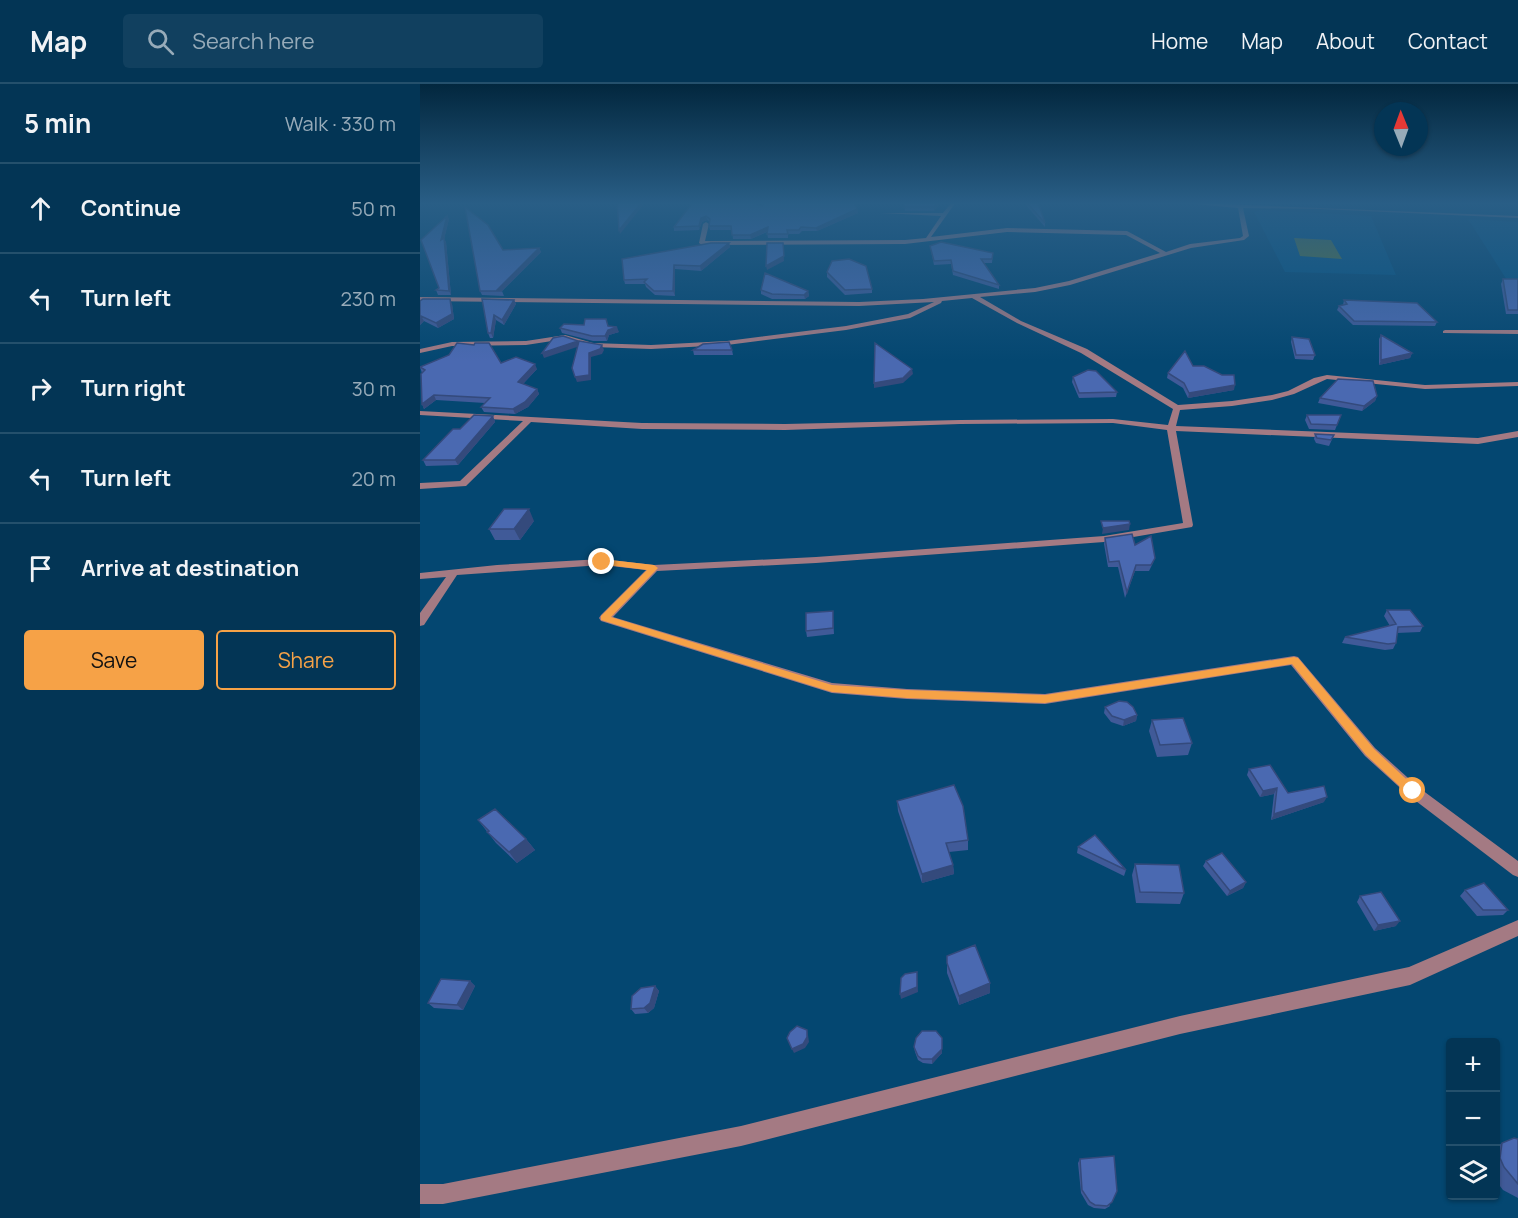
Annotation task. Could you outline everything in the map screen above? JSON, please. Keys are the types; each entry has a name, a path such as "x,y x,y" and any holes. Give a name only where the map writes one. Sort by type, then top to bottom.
{"street":[{"path":"420,299 859,304 922,301 949,296 1035,290 1070,283 1158,255"},
{"path":"420,351 452,344 526,342 565,337 593,345 651,347 727,343 846,328 910,316 949,296"},
{"path":"973,296 1019,322 1084,351 1177,408 1236,403 1285,395 1305,388 1315,380 1327,377 1365,380 1396,386 1518,384"},
{"path":"1445,332 1518,332"},
{"path":"420,576 497,568 602,562 654,568 816,560 1104,539 1188,525 1171,428 1177,408"},
{"path":"420,413 642,426 785,428 960,422 1102,421 1171,428 1478,441 1518,434"},
{"path":"420,486 463,484 528,421"},
{"path":"654,568 604,618 832,688 907,694 1045,699 1294,660 1370,752 1413,791 1518,870"},
{"path":"420,622 453,574"},
{"path":"420,1194 443,1194 741,1136 1180,1025 1410,976 1518,928"}],"shaded area":[{"path":"1276,255 1387,255 1396,275 1285,272"},
{"path":"1491,255 1518,255 1518,288 1512,288"}],"green space":[{"path":"1340,255 1342,259 1300,256"}],"building":[{"path":"427,255 446,255 449,291 436,290 439,288"},
{"path":"474,255 532,255 497,290 502,291 480,291"},
{"path":"645,255 714,255 700,266 674,265 673,291 654,291 644,282 647,279 624,280 622,259"},
{"path":"766,255 784,255 784,256 766,266"},
{"path":"932,255 993,255 992,259 981,259 999,285 953,271 951,260 934,261"},
{"path":"849,259 866,266 872,289 845,290 827,272 832,261"},
{"path":"765,273 808,291 804,295 772,294 761,290"},
{"path":"1503,279 1518,279 1518,310 1508,310"},
{"path":"450,299 452,314 436,323 421,316 420,318 420,301"},
{"path":"482,299 514,300 502,320 494,315 491,333 488,333"},
{"path":"1344,300 1417,303 1437,322 1354,321 1339,306 1347,304"},
{"path":"585,319 606,319 608,326 617,327 608,330 605,336 592,336 560,328 564,324 584,325"},
{"path":"1381,335 1412,353 1381,360"},
{"path":"563,336 578,341 542,353 553,338"},
{"path":"1292,337 1309,339 1315,355 1296,355"},
{"path":"579,341 602,345 600,349 589,353 589,375 575,377 572,368"},
{"path":"729,342 732,350 693,350 703,344"},
{"path":"457,343 474,345 475,343 489,343 501,363 516,357 535,364 518,382 537,389 525,402 513,409 481,407 490,398 434,395 422,404 421,374 425,370 420,367 449,355"},
{"path":"875,343 912,369 903,378 874,383"},
{"path":"1185,351 1193,366 1204,366 1222,375 1234,375 1235,385 1189,393 1184,383 1168,373"},
{"path":"1088,370 1096,371 1117,392 1079,393 1073,377"},
{"path":"1338,379 1373,381 1377,396 1364,406 1320,398"},
{"path":"474,415 493,416 455,460 423,460 453,429 460,429"},
{"path":"1307,415 1341,415 1337,425 1311,424"},
{"path":"1315,434 1334,435 1331,440 1317,438"},
{"path":"504,509 529,509 514,529 489,529"},
{"path":"1101,521 1129,521 1130,524 1103,528"},
{"path":"1132,534 1135,545 1151,536 1155,558 1151,565 1136,565 1127,592 1119,561 1109,562 1105,538"},
{"path":"1387,610 1410,610 1423,626 1398,627 1396,643 1388,644 1345,637 1396,624"},
{"path":"833,611 833,628 806,631 806,613"},
{"path":"1119,701 1127,702 1137,715 1124,720 1112,716 1105,707"},
{"path":"1183,718 1192,743 1160,745 1152,720"},
{"path":"1270,765 1288,793 1324,786 1327,797 1274,814 1277,788 1263,791 1249,769"},
{"path":"954,785 963,806 968,840 946,843 953,865 922,874 897,801"},
{"path":"495,809 526,839 509,852 487,832 489,831 478,820"},
{"path":"1095,835 1126,870 1078,847"},
{"path":"1222,853 1246,882 1230,891 1206,861"},
{"path":"1135,864 1179,865 1184,893 1140,892"},
{"path":"1484,883 1508,910 1483,910 1465,890"},
{"path":"1381,892 1400,921 1378,925 1360,896"},
{"path":"975,945 990,983 959,996 947,963 947,956"},
{"path":"917,972 917,987 900,994 901,978 905,974"},
{"path":"441,979 470,981 457,1005 428,1003"},
{"path":"655,986 650,1003 644,1008 631,1009 632,996 641,988"},
{"path":"797,1026 807,1030 807,1037 803,1044 792,1049 787,1038"},
{"path":"922,1031 936,1031 942,1038 942,1049 932,1059 922,1059 914,1047 916,1038"},
{"path":"1514,1138 1518,1139 1518,1184 1504,1167 1500,1158 1502,1143"},
{"path":"1114,1156 1117,1191 1112,1202 1107,1206 1095,1205 1090,1202 1082,1190 1080,1159"}],"route":[{"path":"602,562 654,568 604,618 832,688 907,694 1045,699 1294,660 1370,752 1413,791"}]}
